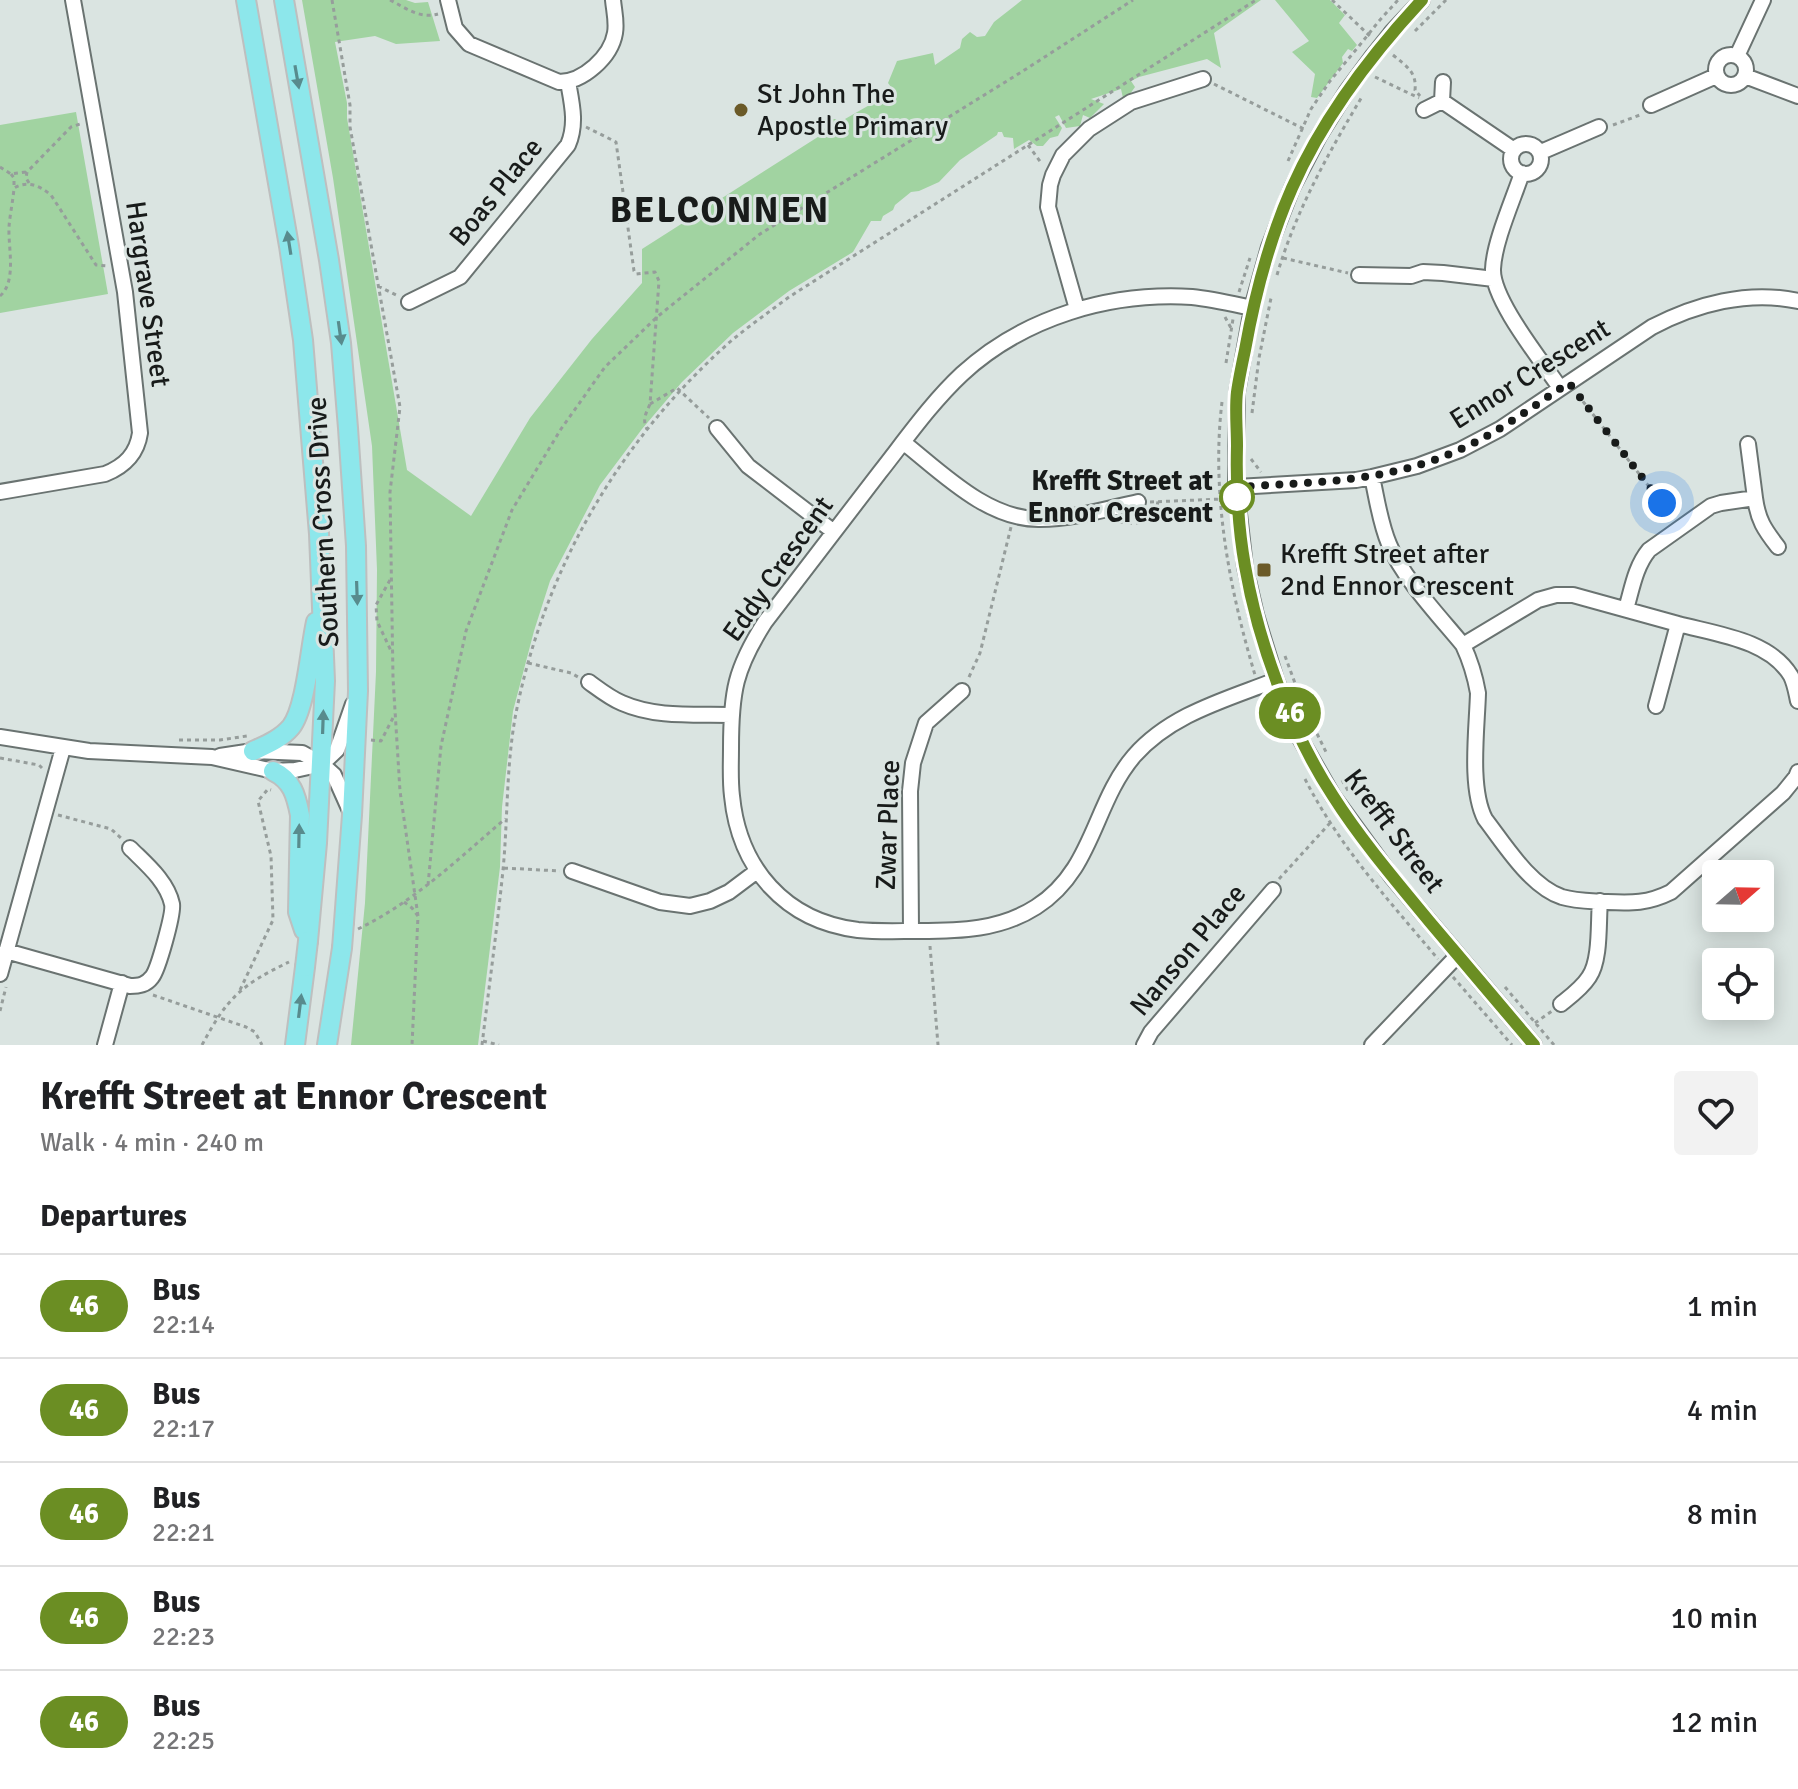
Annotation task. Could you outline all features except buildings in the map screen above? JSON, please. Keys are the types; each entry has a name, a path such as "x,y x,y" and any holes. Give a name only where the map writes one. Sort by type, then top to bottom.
{"main road":[{"name":"Southern Cross Drive","path":"246,0 303,340 318,520 325,681 322,764 308,941 295,1045"},
{"name":"Southern Cross Drive","path":"284,0 341,343 356,546 358,691 352,815 342,948 330,1045"},
{"path":"253,751 277,739 291,727 300,710 321,600"},
{"path":"273,771 289,782 300,815 298,912 308,941"}],"street":[{"name":"Hargrave Street","path":"0,492 105,474 118,469 133,456 139,444 139,417 125,292 73,0"},
{"path":"449,6 455,28 469,44 551,80 568,82 584,76 612,44 616,31 613,0"},
{"name":"Krefft Street","path":"1422,0 1392,32 1347,91 1292,188 1275,232 1252,308 1237,392 1236,487 1245,567 1256,615 1276,680 1301,740 1333,796 1392,877 1534,1045"},
{"path":"1737,56 1763,0"},
{"path":"1725,56 1737,56 1745,64 1745,76 1737,85 1720,82 1716,76 1716,64 1725,56"},
{"path":"1651,105 1716,76"},
{"path":"1745,76 1798,96"},
{"path":"1077,309 1048,207 1052,178 1063,155 1089,129 1131,102 1203,79"},
{"name":"Boas Place","path":"409,302 460,277 568,145 574,121 568,82"},
{"path":"1442,101 1443,82"},
{"path":"1424,105 1442,101 1514,150"},
{"path":"1541,152 1599,127"},
{"path":"1531,144 1541,152 1538,169 1522,173 1513,166 1511,155 1514,150 1518,145 1531,144"},
{"path":"1522,173 1497,250 1493,269 1496,289 1505,307 1565,385"},
{"path":"1359,275 1411,276 1423,272 1494,279"},
{"name":"Eddy Crescent","path":"1252,308 1195,298 1156,296 1116,300 1077,309 1024,331 976,362 936,400 749,647 734,688 731,715 734,819 743,846 773,891 794,907 831,924 859,930 929,931 986,927 1012,919 1058,890 1081,859 1117,780 1152,737 1189,713 1276,680"},
{"name":"Ennor Crescent","path":"1236,487 1372,477 1417,466 1460,450 1500,429 1667,318 1701,306 1754,297 1798,301"},
{"path":"717,428 748,466 834,532"},
{"path":"903,442 974,497 993,509 1014,516 1062,518 1138,502"},
{"path":"1748,444 1757,511 1762,527 1778,547"},
{"path":"1372,477 1381,520 1400,566 1463,645 1472,668 1478,693 1476,792 1485,819 1543,888 1568,899 1630,903 1647,902 1671,892 1783,793 1798,772"},
{"path":"1626,609 1641,560 1649,550 1711,506 1755,498"},
{"path":"1463,645 1538,600 1556,595 1573,595 1751,643 1779,660 1791,676 1798,701"},
{"path":"1656,706 1678,624"},
{"path":"589,682 625,705 650,712 731,715"},
{"path":"0,737 63,748 212,757 273,771 295,770 322,764 337,750 358,691"},
{"name":"Zwar Place","path":"911,931 910,791 913,763 926,723 962,691"},
{"path":"0,974 63,748"},
{"path":"212,757 253,751 302,753 334,775 352,815"},
{"path":"6,951 130,986 145,984 154,976 172,906 167,890 156,874 130,848"},
{"path":"572,871 660,902 690,906 729,892 757,871"},
{"name":"Nanson Place","path":"1144,1045 1151,1032 1273,890"},
{"path":"1561,1004 1576,992 1593,970 1600,901"},
{"path":"1372,1045 1458,955"},
{"path":"105,1045 122,983"}],"path":[{"path":"332,0 350,105 350,127 400,407 390,492 393,655 400,791 418,916 412,1045"},
{"path":"390,0 425,17 449,6"},
{"path":"428,885 441,746 466,631 512,510 561,429 605,367 657,317 760,234 1133,0"},
{"path":"499,1045 482,1043 503,868 510,753 516,713 528,663 554,585 603,489 680,390 732,341 789,297 1256,0"},
{"path":"1359,46 1398,0"},
{"path":"1414,31 1446,0"},
{"path":"1275,283 1305,200 1334,144 1382,68 1383,81"},
{"path":"1375,77 1424,105"},
{"path":"1203,79 1334,144"},
{"path":"1599,127 1634,118 1651,105"},
{"path":"31,184 26,178 27,172 71,127 95,121"},
{"path":"574,121 616,142 634,271 636,274 655,272 658,276 650,404 644,418 647,429"},
{"path":"1028,145 1052,178"},
{"path":"0,167 14,178 8,283 0,296"},
{"path":"11,174 27,172"},
{"path":"14,188 20,184 31,184 42,188 51,195 96,265 120,265"},
{"path":"1283,258 1359,275"},
{"path":"378,286 409,302"},
{"path":"1252,419 1259,358 1272,295"},
{"path":"1224,314 1231,328"},
{"path":"1565,385 1681,528"},
{"path":"650,404 677,388 717,428"},
{"path":"1251,459 1257,469 1268,477"},
{"path":"1138,502 1221,499"},
{"path":"962,691 980,653 1012,527"},
{"path":"392,576 376,605 377,621 393,655"},
{"path":"1281,645 1301,701 1330,760"},
{"path":"528,663 571,673 589,682"},
{"path":"381,741 395,714"},
{"path":"178,740 220,740"},
{"path":"0,758 42,767"},
{"path":"1341,779 1354,799"},
{"path":"240,991 273,920 271,856 258,801 268,789 280,793 293,789"},
{"path":"54,813 111,829 130,848"},
{"path":"379,919 428,885 505,818"},
{"path":"1273,890 1281,875 1330,823"},
{"path":"503,868 572,871"},
{"path":"404,902 418,916"},
{"path":"929,931 938,1045"},
{"path":"202,1045 218,1016 240,991 280,966"},
{"path":"141,985 158,998 218,1016 255,1032 262,1045"},
{"path":"1505,987 1554,1045"},
{"path":"1465,992 1512,1045"},
{"path":"1536,1023 1561,1004"}],"green space":[{"path":"302,0 428,2 440,41 396,44 375,36 335,42 407,470 471,516 530,418 592,339 642,283 642,249 821,135 830,119 845,119 894,91 888,83 897,61 933,53 935,65 960,48 962,39 970,32 977,37 985,36 994,22 1022,0 1261,0 1214,33 1221,68 1207,59 1139,77 1131,81 1135,87 1123,98 1121,89 1091,99 1104,104 1090,118 1083,115 1080,126 1066,128 1059,115 1055,117 1062,128 1058,136 1050,138 1043,146 1029,140 1014,149 1013,138 1004,137 1002,132 998,132 960,160 939,182 911,192 881,221 871,221 853,252 789,291 733,333 682,382 600,485 550,581 513,711 502,807 500,867 478,1045 351,1045 365,903 376,672 377,570 372,446 333,178"},
{"path":"1275,0 1330,0 1345,15 1339,23 1357,45 1352,51 1348,49 1342,57 1343,63 1317,98 1311,97 1315,74 1292,52 1309,41"},
{"path":"76,112 108,294 0,313 0,125"}],"bus line":[{"name":"46","path":"1422,0 1372,57 1319,136 1292,188 1269,247 1252,308 1237,392 1236,487 1245,567 1256,615 1276,680 1301,740 1333,796 1392,877 1534,1045"}],"place":[{"name":"St John The Apostle Primary","path":"741,110"},
{"name":"Krefft Street at Ennor Crescent","path":"1237,497"},
{"name":"Krefft Street after 2nd Ennor Crescent","path":"1264,570"}],"district":[{"name":"BELCONNEN","path":"720,210"}],"route":[{"path":"1237,497 1236,487 1356,480 1417,466 1460,450 1500,429 1569,383 1662,503"}]}
